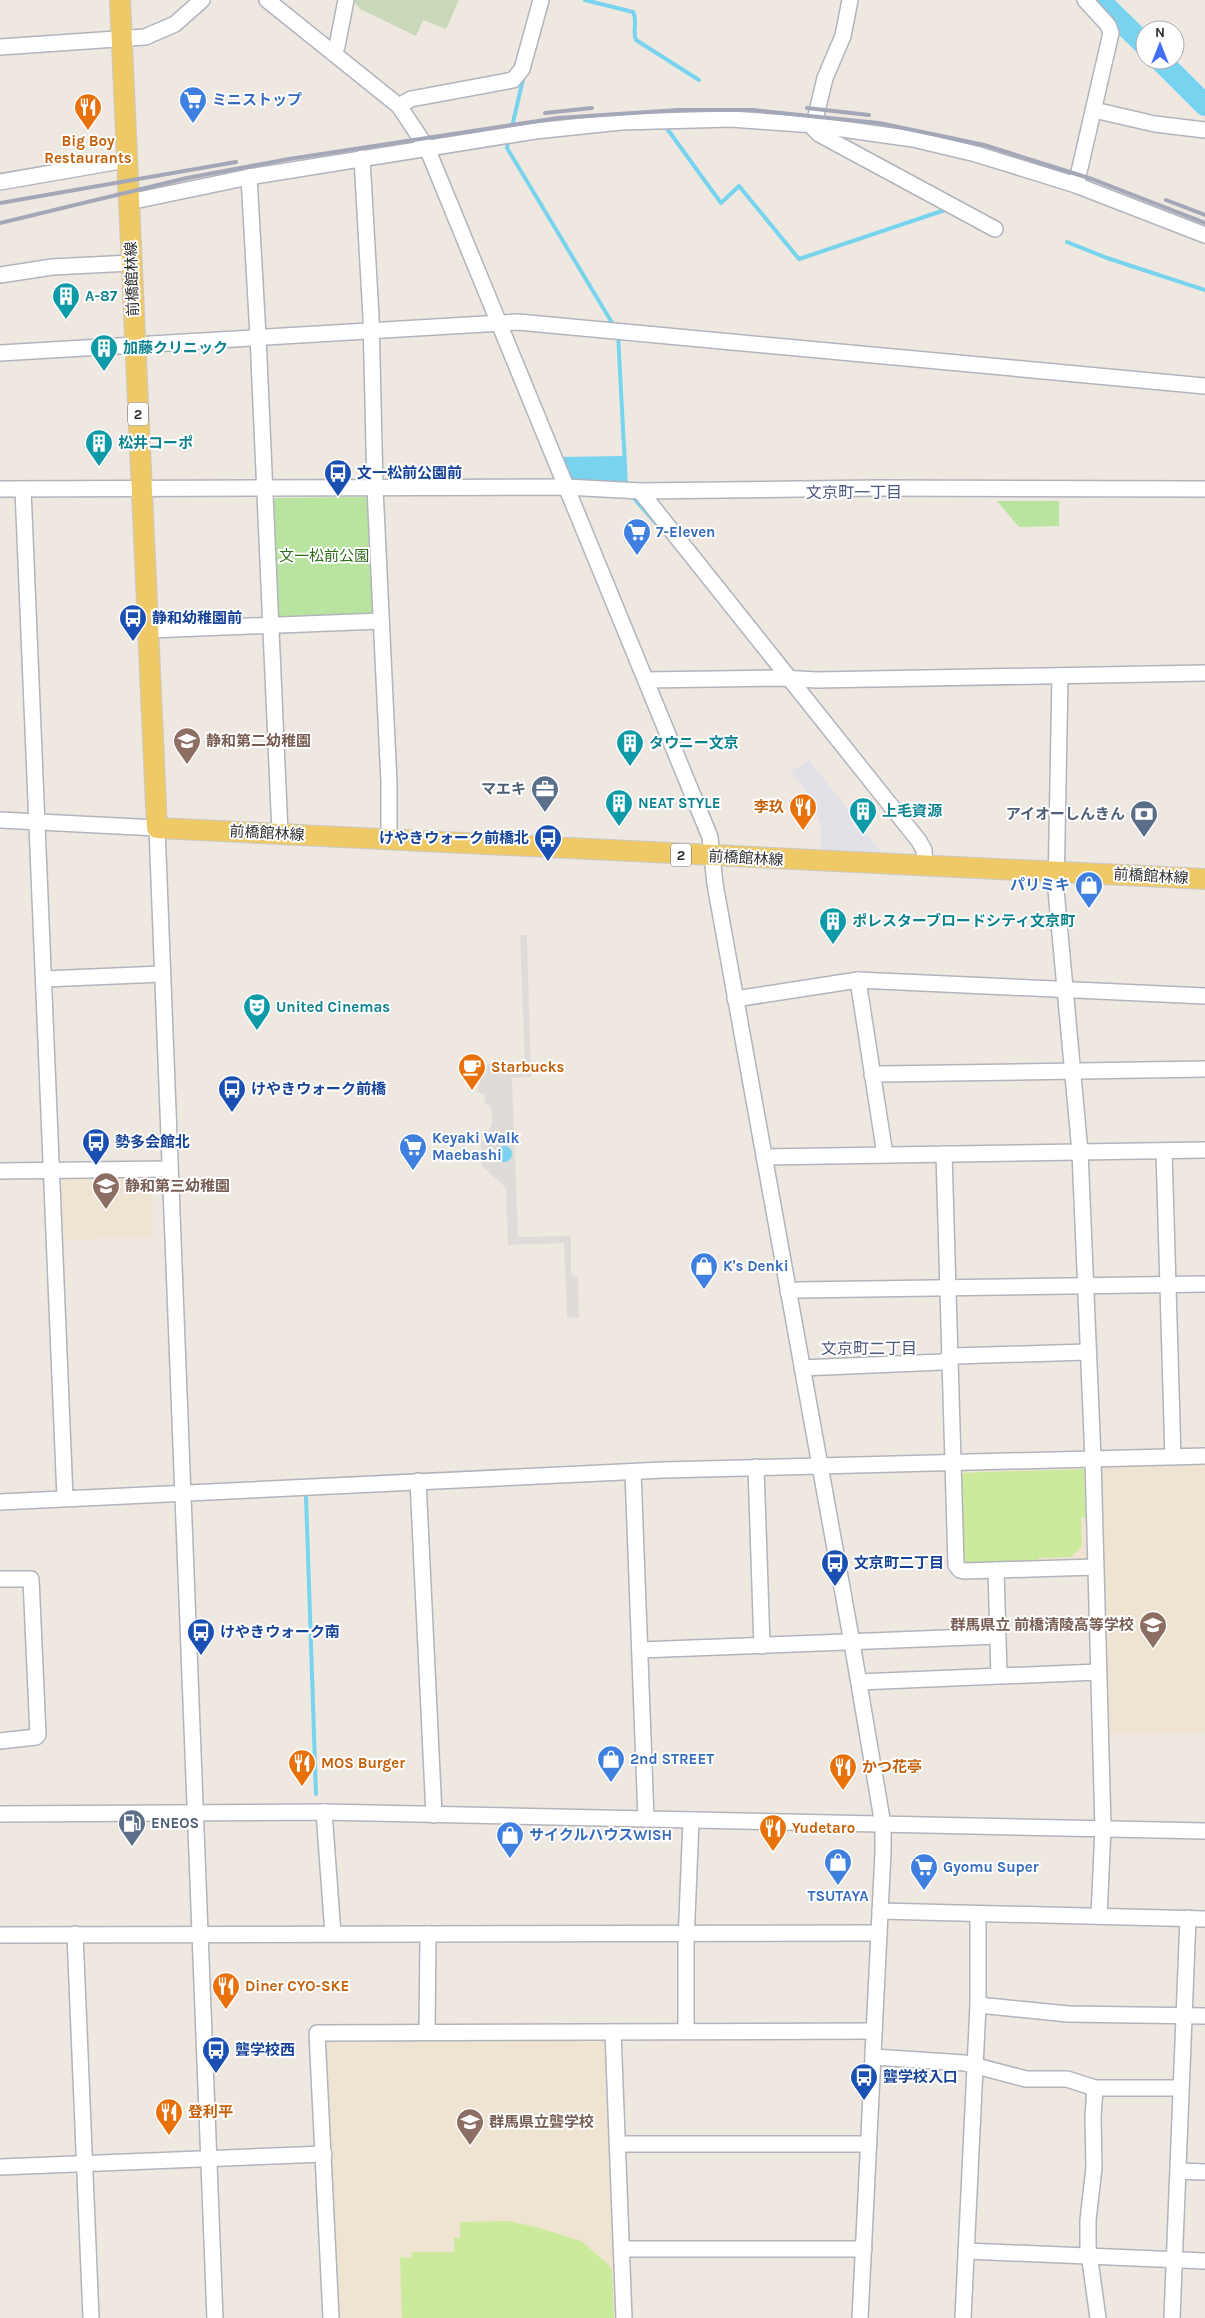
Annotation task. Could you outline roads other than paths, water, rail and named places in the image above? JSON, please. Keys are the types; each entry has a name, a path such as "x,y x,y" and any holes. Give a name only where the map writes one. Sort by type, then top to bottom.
{"main road":[{"name":"前橋館林線","path":"120,0 157,828 1205,879"}],"street":[{"path":"0,47 145,37 164,30 180,21 202,0"},
{"path":"267,0 399,106 427,148 710,837 715,884 735,999 852,1642 883,1825 860,2318"},
{"path":"333,53 337,46 346,0"},
{"path":"399,106 411,99 513,80 522,70 541,0"},
{"path":"850,0 842,36 825,78 813,128 819,134 995,229"},
{"path":"1076,185 1111,33 1108,25 1085,0"},
{"path":"1094,110 1155,124 1205,130"},
{"path":"128,202 249,177 535,131 621,122 731,119 814,125 913,139 976,154 1076,185 1205,235"},
{"path":"362,158 371,330 381,621 389,783 389,840"},
{"path":"0,182 126,160"},
{"path":"249,177 280,833"},
{"path":"0,276 52,267 131,263"},
{"path":"0,353 499,322 540,324 1205,386"},
{"path":"0,489 566,487 640,491 878,488 1205,489"},
{"path":"23,489 65,1498"},
{"path":"640,491 919,841 924,850 924,866"},
{"path":"149,630 381,621"},
{"path":"646,680 780,678 791,680 1205,673"},
{"path":"1060,676 1056,872 1080,1152 1086,1286 1087,1352 1093,1460 1103,1828 1100,1916"},
{"path":"0,820 157,828 215,2318"},
{"path":"44,979 162,974"},
{"path":"735,999 858,980 1205,996"},
{"path":"858,980 886,1155"},
{"path":"872,1075 1205,1069"},
{"path":"764,1157 1205,1150"},
{"path":"1164,1151 1173,1457"},
{"path":"944,1154 956,1565 960,1570 1095,1567"},
{"path":"0,1171 169,1168"},
{"path":"788,1292 798,1290 1205,1284"},
{"path":"802,1368 919,1364 942,1362 950,1357 1087,1352"},
{"path":"0,1502 418,1481 756,1467 1205,1456"},
{"path":"756,1467 762,1646"},
{"path":"633,1472 646,1819"},
{"path":"418,1481 434,1815"},
{"path":"996,1570 999,1675"},
{"path":"0,1579 31,1579 38,1734 36,1737 0,1740"},
{"path":"640,1650 997,1636"},
{"path":"859,1682 1098,1672"},
{"path":"324,1812 333,1934"},
{"path":"0,1814 324,1812 883,1825 1205,1830"},
{"path":"686,2031 687,1934 692,1820"},
{"path":"880,1911 1205,1918"},
{"path":"963,2318 978,2005 978,1914"},
{"path":"1172,2318 1188,1918"},
{"path":"75,1934 91,2318"},
{"path":"427,2032 428,1934"},
{"path":"0,1935 878,1934"},
{"path":"978,2005 1068,2014 1205,2016"},
{"path":"331,2318 317,2034 874,2031"},
{"path":"613,2032 624,2318"},
{"path":"873,2057 974,2064 1026,2080 1067,2080 1095,2088 1181,2088"},
{"path":"1095,2088 1093,2117 1094,2168 1088,2220 1089,2256 1098,2318"},
{"path":"618,2144 869,2144"},
{"path":"0,2167 324,2154"},
{"path":"1178,2171 1205,2172"},
{"path":"622,2249 864,2249"},
{"path":"966,2251 1205,2261"}],"water":[{"path":"624,456 627,489 566,487 559,457"},
{"path":"501,1146 507,1146 512,1151 510,1160 501,1162 496,1157 496,1151"}],"waterway":[{"path":"585,0 633,12 636,40 699,80"},
{"path":"1099,0 1135,35"},
{"path":"1170,70 1205,105"},
{"path":"511,131 524,75"},
{"path":"668,130 721,203 739,186 799,259 945,210"},
{"path":"509,138 507,148 614,326"},
{"path":"1067,242 1107,258 1205,290"},
{"path":"618,334 626,485"},
{"path":"631,495 661,529"},
{"path":"306,1496 316,1794"}],"railway":[{"path":"545,113 592,108"},
{"path":"807,108 869,115"},
{"path":"0,223 187,178 289,159 558,118 678,110 753,110 879,123 984,145 1092,179 1205,223"},
{"path":"0,203 236,162"},
{"path":"1166,200 1205,215"}],"place":[{"name":"ミニストップ","path":"193,124"},
{"name":"Big Boy Restaurants","path":"88,131"},
{"name":"A-87","path":"66,320"},
{"name":"加藤クリニック","path":"104,372"},
{"name":"松井コーポ","path":"99,467"},
{"name":"文一松前公園前","path":"338,497"},
{"name":"7-Eleven","path":"637,556"},
{"name":"静和幼稚園前","path":"133,642"},
{"name":"静和第二幼稚園","path":"187,765"},
{"name":"タウニー文京","path":"630,767"},
{"name":"マエキ","path":"545,813"},
{"name":"NEAT STYLE","path":"619,827"},
{"name":"李玖","path":"803,831"},
{"name":"上毛資源","path":"863,835"},
{"name":"アイオーしんきん","path":"1144,838"},
{"name":"けやきウォーク前橋北","path":"548,862"},
{"name":"パリミキ","path":"1089,909"},
{"name":"ポレスターブロードシティ文京町","path":"833,945"},
{"name":"United Cinemas","path":"257,1031"},
{"name":"Starbucks","path":"472,1091"},
{"name":"けやきウォーク前橋","path":"232,1113"},
{"name":"勢多会館北","path":"96,1166"},
{"name":"Keyaki Walk Maebashi","path":"413,1171"},
{"name":"静和第三幼稚園","path":"106,1210"},
{"name":"K's Denki","path":"704,1290"},
{"name":"文京町二丁目","path":"835,1587"},
{"name":"群馬県立 前橋清陵高等学校","path":"1153,1649"},
{"name":"けやきウォーク南","path":"201,1656"},
{"name":"2nd STREET","path":"611,1783"},
{"name":"MOS Burger","path":"302,1787"},
{"name":"かつ花亭","path":"843,1791"},
{"name":"ENEOS","path":"132,1847"},
{"name":"Yudetaro","path":"773,1852"},
{"name":"サイクルハウスWISH","path":"510,1859"},
{"name":"TSUTAYA","path":"838,1886"},
{"name":"Gyomu Super","path":"924,1891"},
{"name":"Diner CYO-SKE","path":"226,2010"},
{"name":"聾学校西","path":"216,2074"},
{"name":"聾学校入口","path":"864,2101"},
{"name":"登利平","path":"169,2136"},
{"name":"群馬県立聾学校","path":"470,2146"}],"district":[{"name":"文京町一丁目","path":"854,492"},
{"name":"文京町二丁目","path":"869,1348"}],"park label":[{"name":"文一松前公園","path":"324,556"}]}
